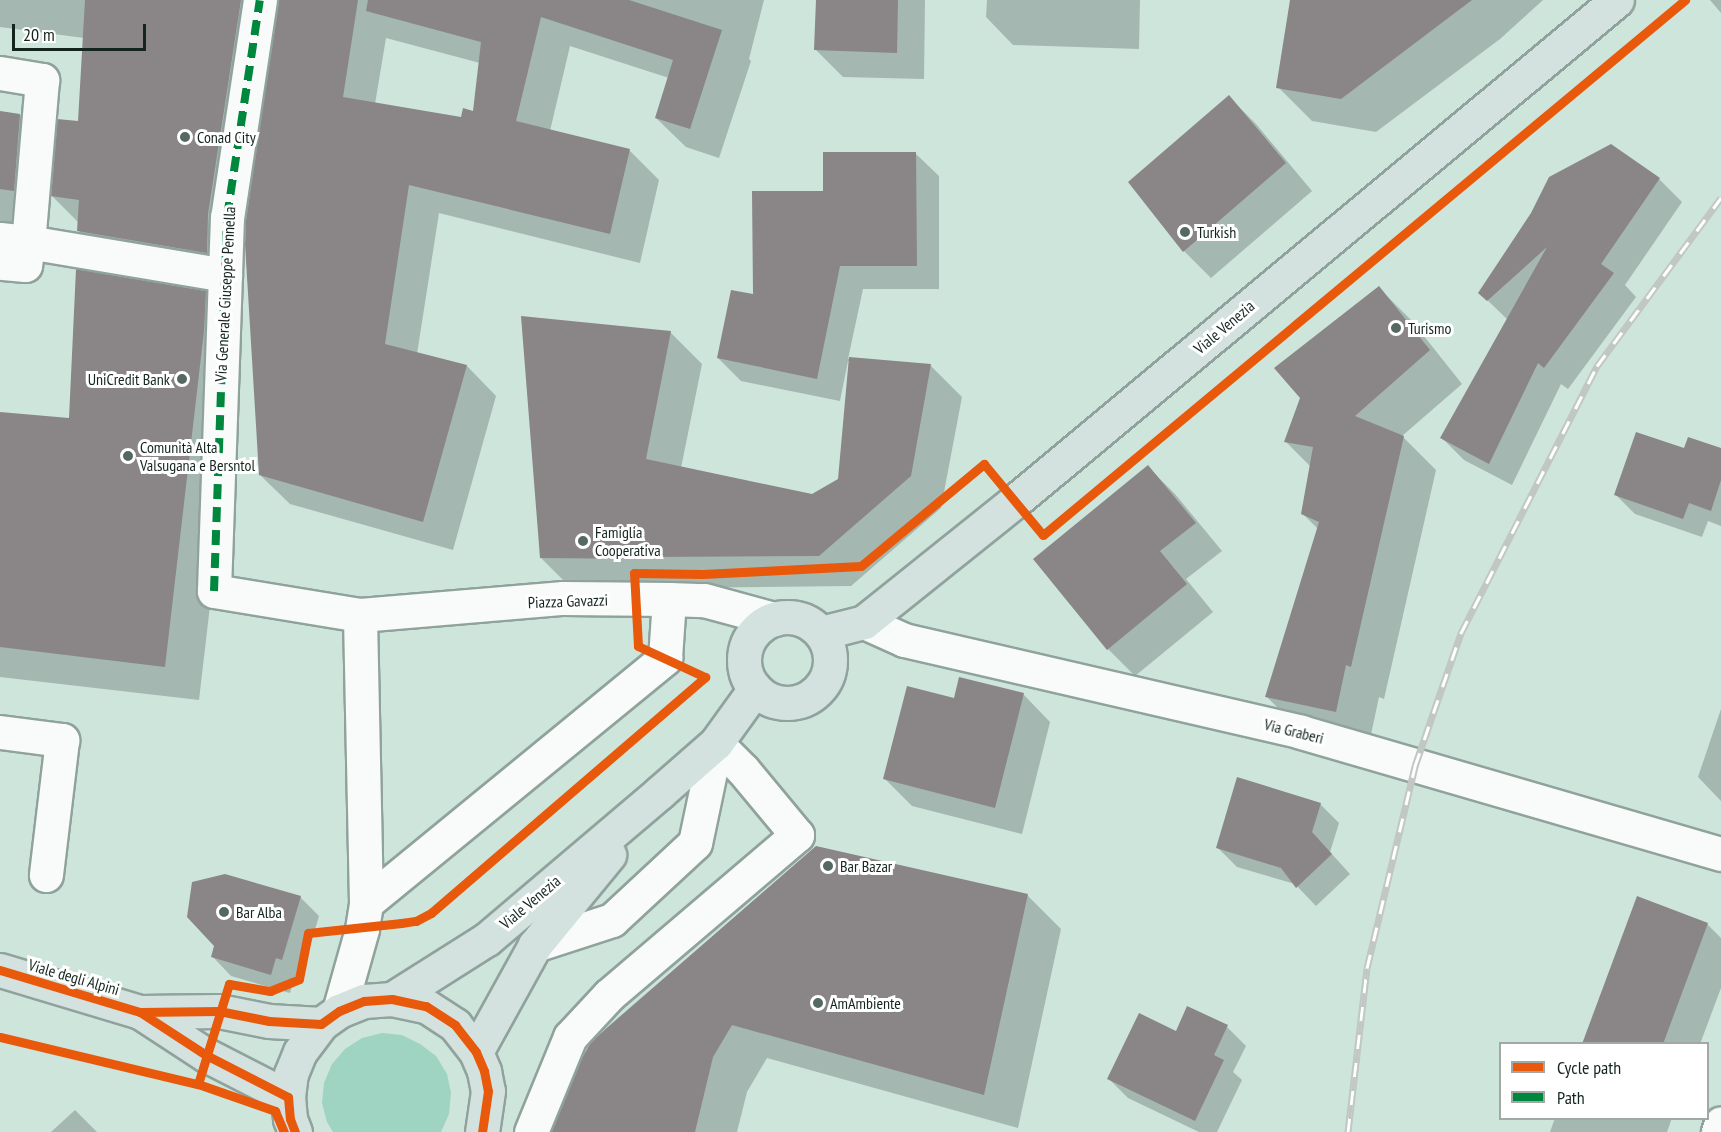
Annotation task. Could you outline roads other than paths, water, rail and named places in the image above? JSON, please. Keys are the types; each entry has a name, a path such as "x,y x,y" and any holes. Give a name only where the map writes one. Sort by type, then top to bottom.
{"main road":[{"name":"Viale Venezia","path":"820,633 864,622 1015,501 1617,0"},
{"path":"800,619 820,633 828,646 830,660 828,675 821,687 809,697 788,703 768,698 755,689 744,664 746,649 752,636 762,626 774,620 800,619"},
{"name":"Viale Venezia","path":"392,999 487,939 659,793 716,743 755,689"},
{"name":"Viale Venezia","path":"476,1052 535,945 659,793"},
{"name":"Viale degli Alpini","path":"0,970 140,1012"},
{"path":"295,1132 290,1119 288,1096 291,1074 300,1052 330,1018 364,1001 392,999 426,1006 455,1025 476,1052 484,1071 488,1091 482,1132"},
{"path":"140,1012 219,1011 269,1022 330,1018"},
{"path":"140,1012 206,1055 288,1096"}],"street":[{"name":"Via Generale Giuseppe Pennella","path":"214,591 227,217 260,0"},
{"path":"0,74 42,80 14,240 25,265 0,263"},
{"path":"14,240 225,275"},
{"name":"Piazza Gavazzi","path":"214,591 360,615 562,598 669,599 704,600 774,620"},
{"path":"366,903 665,658 669,599"},
{"path":"330,1018 362,929 366,903 360,615"},
{"name":"Via Graberi","path":"864,622 904,640 1301,732 1721,854"},
{"path":"0,732 62,741 46,875"},
{"path":"535,945 612,920 696,843 716,743"},
{"path":"531,1132 570,1037 609,995 797,836 743,770 716,743"},
{"path":"1718,1132 1721,1123"}],"railway":[{"path":"1348,1132 1367,968 1415,766 1461,633 1597,366 1721,198"}],"place":[{"name":"Conad City","path":"185,137"},
{"name":"Turkish","path":"1185,232"},
{"name":"Turismo","path":"1396,328"},
{"name":"UniCredit Bank","path":"182,379"},
{"name":"Comunità Alta Valsugana e Bersntol","path":"128,456"},
{"name":"Famiglia Cooperativa","path":"583,541"},
{"name":"Bar Bazar","path":"828,866"},
{"name":"Bar Alba","path":"224,912"},
{"name":"AmAmbiente","path":"818,1003"}]}
